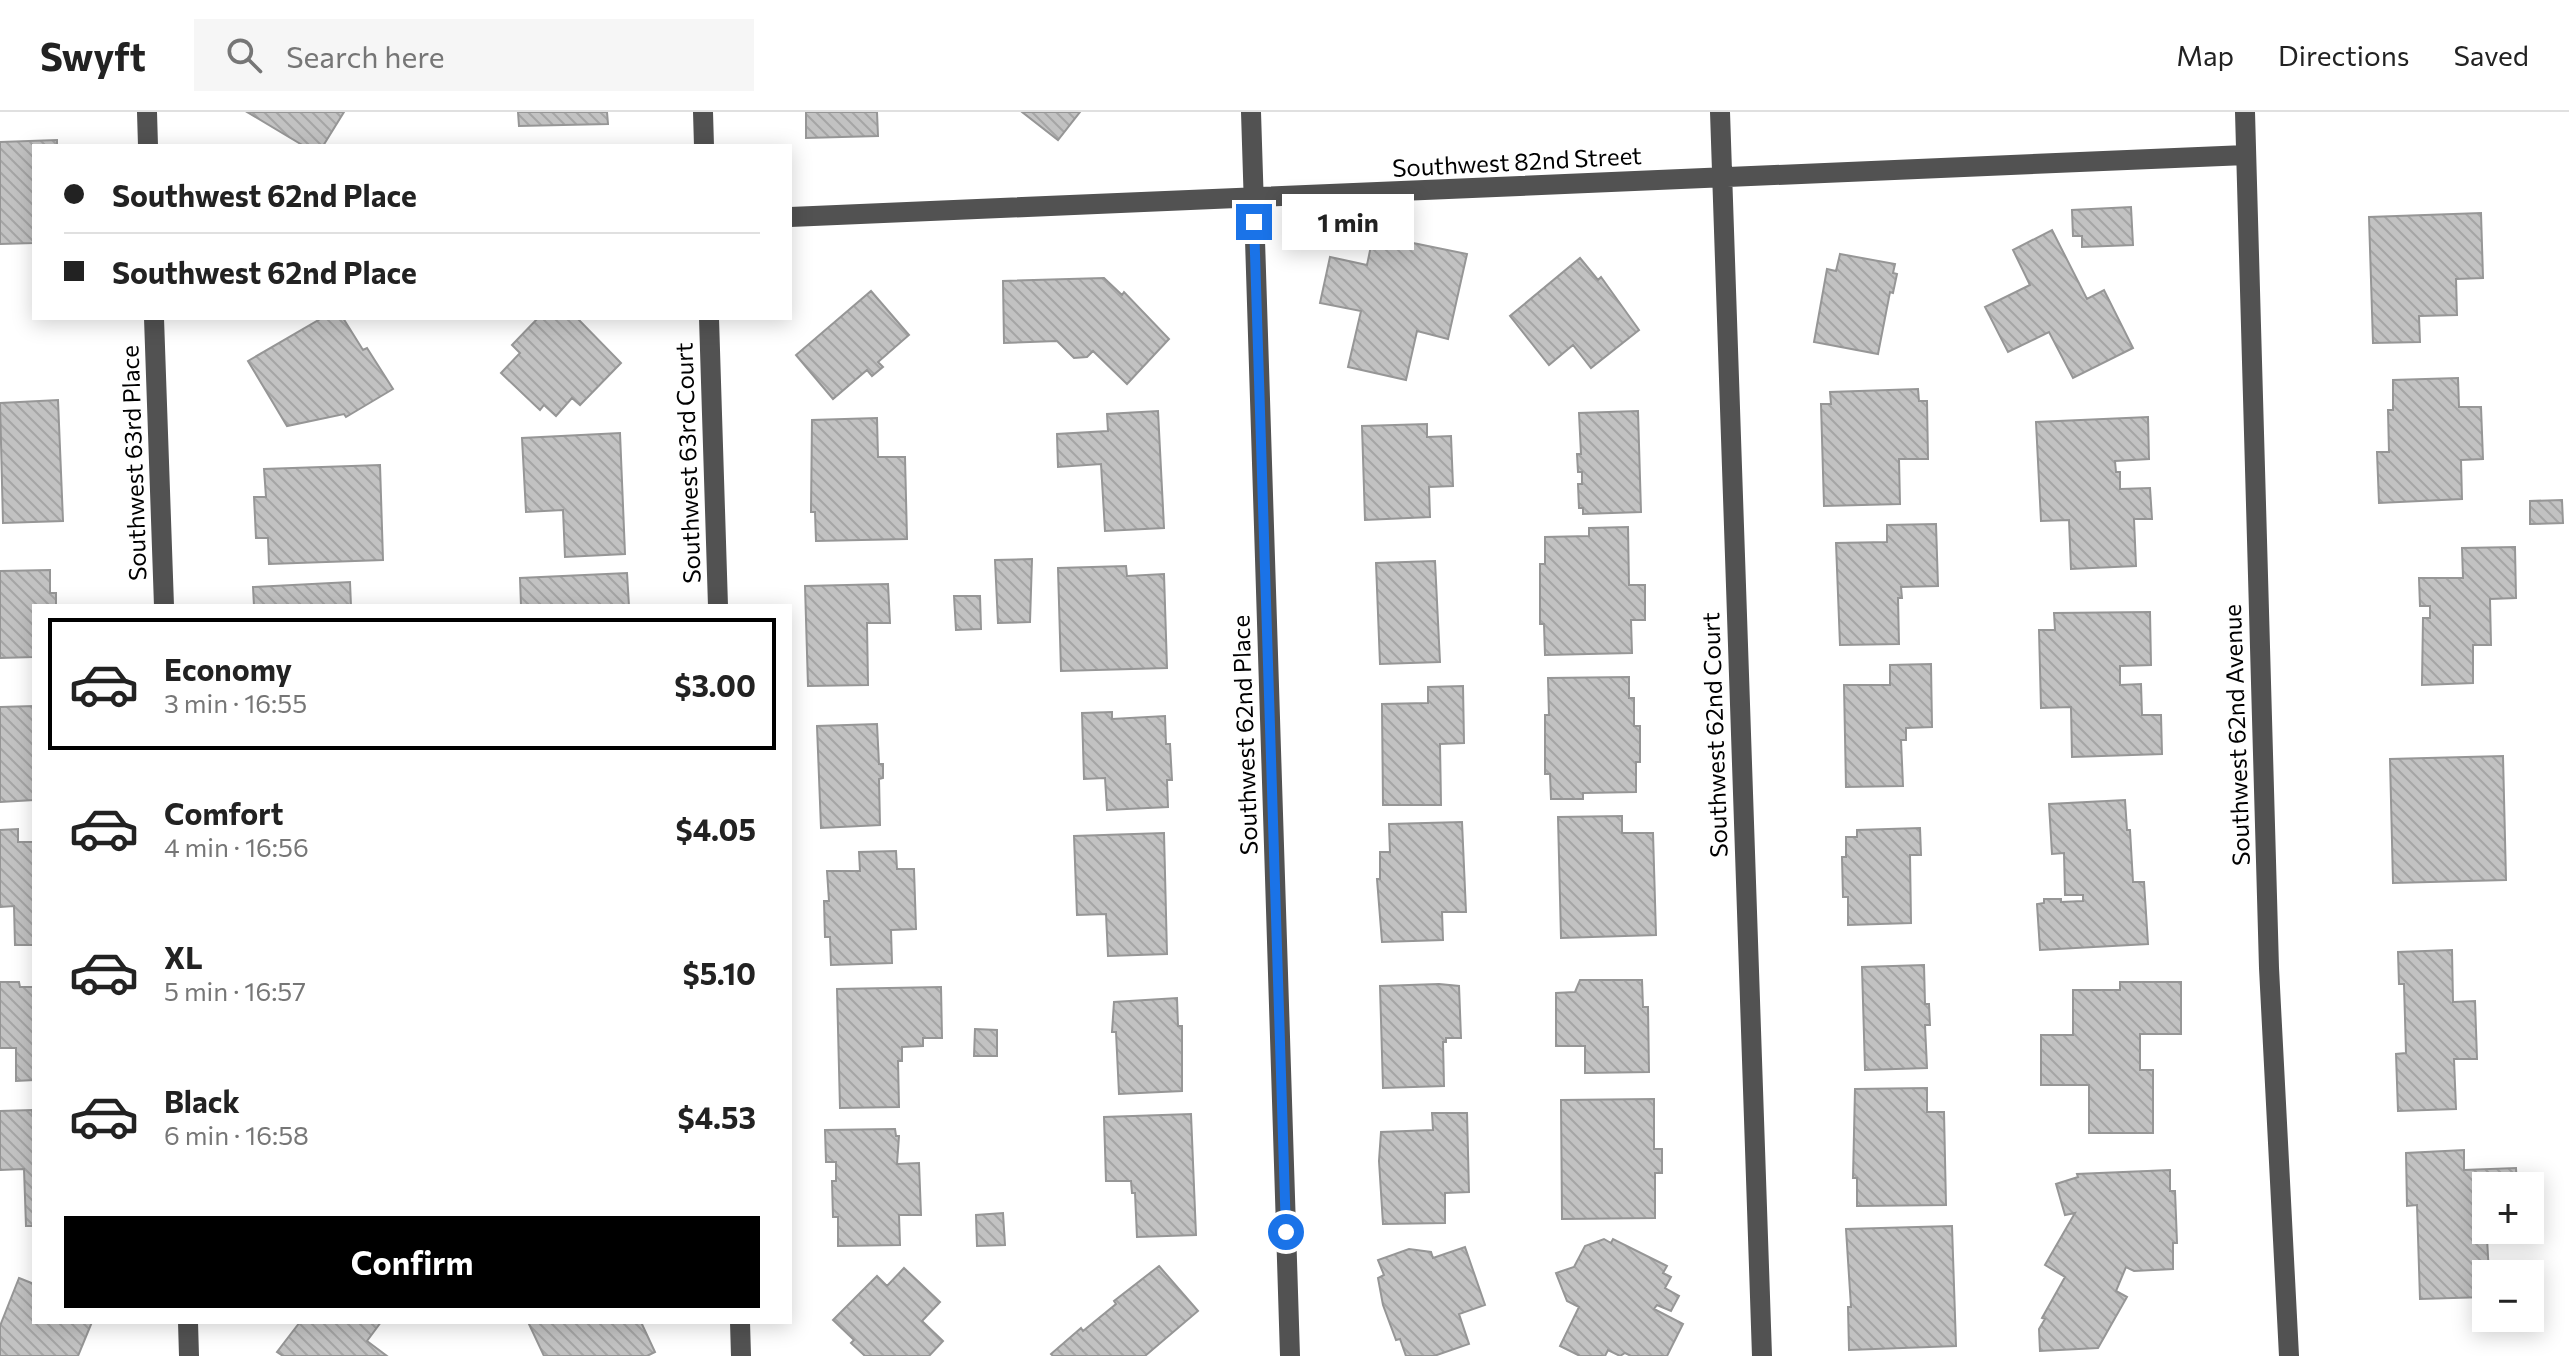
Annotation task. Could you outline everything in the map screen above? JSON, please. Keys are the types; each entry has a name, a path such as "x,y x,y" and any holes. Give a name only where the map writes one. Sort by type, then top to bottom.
{"street":[{"path":"147,112 148,144"},
{"path":"703,112 704,144"},
{"name":"Southwest 62nd Place","path":"1251,112 1290,1356"},
{"name":"Southwest 62nd Court","path":"1720,112 1762,1356"},
{"name":"Southwest 62nd Avenue","path":"2245,112 2269,952 2289,1356"},
{"name":"Southwest 82nd Street","path":"792,217 2246,155"},
{"name":"Southwest 63rd Place","path":"154,320 164,604"},
{"name":"Southwest 63rd Court","path":"709,320 718,604"},
{"path":"188,1324 189,1356"},
{"path":"740,1324 741,1356"}],"building":[{"path":"247,112 344,112 324,144 301,144"},
{"path":"518,112 607,112 608,124 519,126"},
{"path":"806,112 877,112 878,136 806,138"},
{"path":"1022,112 1080,112 1058,140"},
{"path":"57,140 57,144 32,144 32,243 0,244 0,142"},
{"path":"2131,207 2133,245 2082,247 2082,236 2073,236 2072,210"},
{"path":"2481,213 2483,278 2456,279 2457,315 2419,316 2420,342 2373,343 2369,217"},
{"path":"2052,230 2087,299 2104,290 2133,348 2073,378 2049,332 2008,352 1985,307 2030,285 2013,250"},
{"path":"1372,241 1401,248 1403,241 1467,254 1448,339 1417,331 1406,380 1348,367 1361,311 1320,303 1330,257 1367,265"},
{"path":"1840,254 1895,264 1893,273 1897,274 1893,293 1890,292 1878,354 1814,342 1827,269 1836,271"},
{"path":"1580,258 1598,280 1601,277 1639,330 1591,368 1573,345 1549,365 1510,316"},
{"path":"1104,278 1122,295 1124,292 1169,339 1127,384 1093,351 1087,357 1074,358 1057,341 1004,343 1003,281"},
{"path":"871,291 909,335 878,362 883,367 872,376 867,370 833,399 796,355"},
{"path":"319,320 344,320 363,350 367,348 393,389 346,417 344,414 287,426 248,361"},
{"path":"536,320 579,320 621,363 580,405 572,398 556,416 544,405 540,410 501,373 520,353 512,345"},
{"path":"2458,378 2459,407 2481,407 2483,459 2461,460 2462,499 2379,503 2377,452 2389,452 2388,410 2393,410 2393,380"},
{"path":"1918,389 1919,401 1927,401 1928,459 1899,459 1900,504 1824,506 1821,404 1831,404 1830,392"},
{"path":"58,400 63,521 3,523 0,403"},
{"path":"1158,411 1164,528 1105,531 1101,464 1058,467 1057,434 1108,431 1107,414"},
{"path":"1638,411 1641,512 1583,514 1583,508 1579,508 1578,484 1582,484 1577,454 1581,454 1579,413"},
{"path":"2148,417 2149,459 2115,461 2116,472 2120,472 2120,489 2150,488 2152,519 2134,519 2136,566 2071,569 2069,520 2041,521 2036,422"},
{"path":"877,418 878,457 905,457 907,539 816,541 815,512 811,512 812,420"},
{"path":"1427,424 1427,437 1451,436 1453,486 1429,487 1430,517 1365,520 1362,426"},
{"path":"620,433 625,554 565,557 563,510 526,512 522,438"},
{"path":"380,465 383,560 269,564 268,538 256,538 254,497 266,497 264,469"},
{"path":"2562,500 2563,523 2530,524 2530,501"},
{"path":"1936,524 1938,586 1901,587 1902,598 1898,598 1899,644 1840,645 1836,543 1887,542 1887,525"},
{"path":"1628,527 1629,585 1645,585 1645,620 1631,620 1632,653 1545,655 1544,624 1540,624 1540,564 1545,564 1545,537 1589,536 1589,528"},
{"path":"2515,547 2516,598 2490,599 2491,645 2473,645 2473,683 2422,685 2423,618 2430,618 2430,606 2420,606 2419,578 2463,578 2462,548"},
{"path":"1032,559 1030,622 998,623 995,560"},
{"path":"1435,561 1440,662 1380,664 1376,563"},
{"path":"1126,566 1127,576 1164,574 1167,668 1061,671 1058,568"},
{"path":"50,570 50,593 56,593 56,604 32,604 32,657 0,658 0,571"},
{"path":"627,573 629,604 521,604 520,578"},
{"path":"350,582 351,604 254,604 253,587"},
{"path":"888,584 890,623 867,623 868,685 808,686 805,586"},
{"path":"954,596 980,596 981,629 956,630"},
{"path":"2150,612 2151,665 2120,666 2120,685 2141,684 2142,715 2161,715 2162,754 2072,757 2071,707 2041,708 2039,630 2055,630 2054,613"},
{"path":"1931,664 1932,727 1906,728 1906,740 1901,740 1903,786 1846,787 1844,685 1890,685 1890,665"},
{"path":"1629,677 1629,698 1634,698 1634,726 1640,726 1636,792 1583,793 1583,799 1551,799 1550,774 1545,774 1548,678"},
{"path":"1463,686 1464,743 1440,744 1441,805 1383,805 1382,704 1428,703 1428,687"},
{"path":"32,706 32,800 0,802 0,707"},
{"path":"1112,712 1112,719 1165,716 1172,780 1167,780 1168,807 1107,810 1105,778 1084,779 1082,713"},
{"path":"877,724 879,764 883,764 883,778 879,779 880,825 821,828 817,726"},
{"path":"2503,756 2506,880 2393,883 2390,759"},
{"path":"2125,800 2133,882 2144,882 2148,944 2040,950 2037,904 2044,903 2044,899 2083,901 2083,895 2065,895 2064,853 2052,854 2049,804"},
{"path":"1622,816 1622,833 1653,833 1656,935 1561,938 1558,817"},
{"path":"1462,822 1466,912 1442,912 1443,940 1382,942 1377,879 1380,879 1380,852 1390,852 1389,824"},
{"path":"1920,828 1921,855 1910,855 1911,923 1848,925 1848,897 1843,897 1842,857 1846,857 1846,837 1857,837 1857,830"},
{"path":"18,829 18,842 32,842 32,945 15,945 14,906 0,907 0,830"},
{"path":"1164,833 1167,954 1108,956 1106,914 1077,915 1074,836"},
{"path":"896,851 897,869 914,869 916,929 891,930 892,963 831,965 830,937 825,937 824,901 829,901 827,871 860,871 859,852"},
{"path":"2452,950 2453,1002 2475,1001 2477,1059 2454,1059 2456,1109 2398,1111 2396,1054 2406,1053 2404,984 2399,984 2398,952"},
{"path":"1924,965 1925,1004 1929,1004 1930,1025 1925,1025 1927,1068 1865,1070 1862,967"},
{"path":"1580,980 1642,980 1643,1007 1648,1007 1649,1072 1585,1073 1585,1046 1556,1046 1556,993 1575,992"},
{"path":"0,982 19,982 20,987 32,987 32,1080 16,1081 16,1048 0,1048"},
{"path":"2120,982 2181,982 2181,1034 2140,1034 2140,1070 2153,1070 2153,1133 2089,1133 2089,1085 2041,1085 2041,1035 2073,1035 2073,990 2120,990"},
{"path":"1380,986 1459,986 1461,1038 1446,1038 1443,1042 1444,1086 1383,1088"},
{"path":"941,987 942,1038 923,1038 923,1046 902,1047 902,1061 898,1061 899,1107 840,1108 837,989"},
{"path":"1177,998 1178,1026 1182,1026 1182,1091 1119,1094 1116,1032 1112,1032 1114,1002"},
{"path":"975,1029 997,1030 997,1056 974,1056"},
{"path":"1927,1088 1927,1112 1944,1112 1946,1205 1857,1206 1857,1178 1853,1178 1855,1089"},
{"path":"1654,1099 1654,1149 1662,1149 1662,1173 1655,1173 1655,1218 1562,1219 1561,1100"},
{"path":"32,1110 32,1226 26,1226 24,1169 0,1170 0,1111"},
{"path":"1432,1113 1467,1113 1469,1192 1445,1193 1445,1223 1383,1224 1379,1161 1381,1132 1433,1130"},
{"path":"1191,1114 1196,1235 1137,1237 1135,1193 1132,1193 1131,1181 1106,1181 1104,1117"},
{"path":"895,1129 896,1136 899,1136 897,1164 919,1163 921,1215 899,1215 900,1245 838,1246 838,1217 833,1217 832,1181 836,1181 836,1162 826,1162 825,1130"},
{"path":"2464,1150 2464,1170 2516,1168 2516,1172 2472,1172 2472,1244 2487,1244 2488,1260 2472,1260 2472,1297 2420,1299 2417,1205 2407,1206 2406,1153"},
{"path":"2170,1170 2170,1191 2175,1191 2177,1243 2173,1243 2173,1269 2134,1271 2126,1267 2116,1291 2127,1297 2098,1348 2040,1351 2039,1329 2045,1319 2042,1318 2065,1277 2045,1265 2075,1213 2065,1215 2056,1184 2078,1177 2077,1174"},
{"path":"1003,1213 1005,1245 977,1246 976,1215"},
{"path":"1952,1226 1956,1346 1849,1350 1848,1307 1851,1307 1846,1229"},
{"path":"1604,1239 1611,1243 1613,1239 1667,1266 1663,1273 1671,1277 1665,1288 1679,1296 1671,1311 1657,1305 1654,1309 1683,1324 1667,1356 1631,1356 1625,1353 1620,1356 1608,1350 1605,1356 1580,1356 1560,1346 1579,1307 1567,1301 1556,1273 1574,1267 1585,1246"},
{"path":"1465,1247 1485,1305 1459,1314 1469,1344 1434,1356 1406,1356 1400,1339 1396,1340 1383,1305 1378,1278 1384,1275 1378,1260 1409,1249 1431,1252 1433,1258"},
{"path":"1159,1266 1198,1311 1145,1356 1051,1354 1081,1328 1083,1331 1116,1304 1114,1301"},
{"path":"904,1268 940,1302 922,1321 943,1341 929,1356 865,1356 851,1343 854,1340 833,1320 877,1276 887,1286"},
{"path":"19,1278 32,1283 32,1324 91,1324 78,1356 0,1356 0,1326"},
{"path":"298,1324 380,1324 367,1341 387,1356 283,1356 277,1352"},
{"path":"529,1324 642,1324 655,1352 647,1356 544,1356"}],"route":[{"path":"1254,222 1286,1232"}]}
